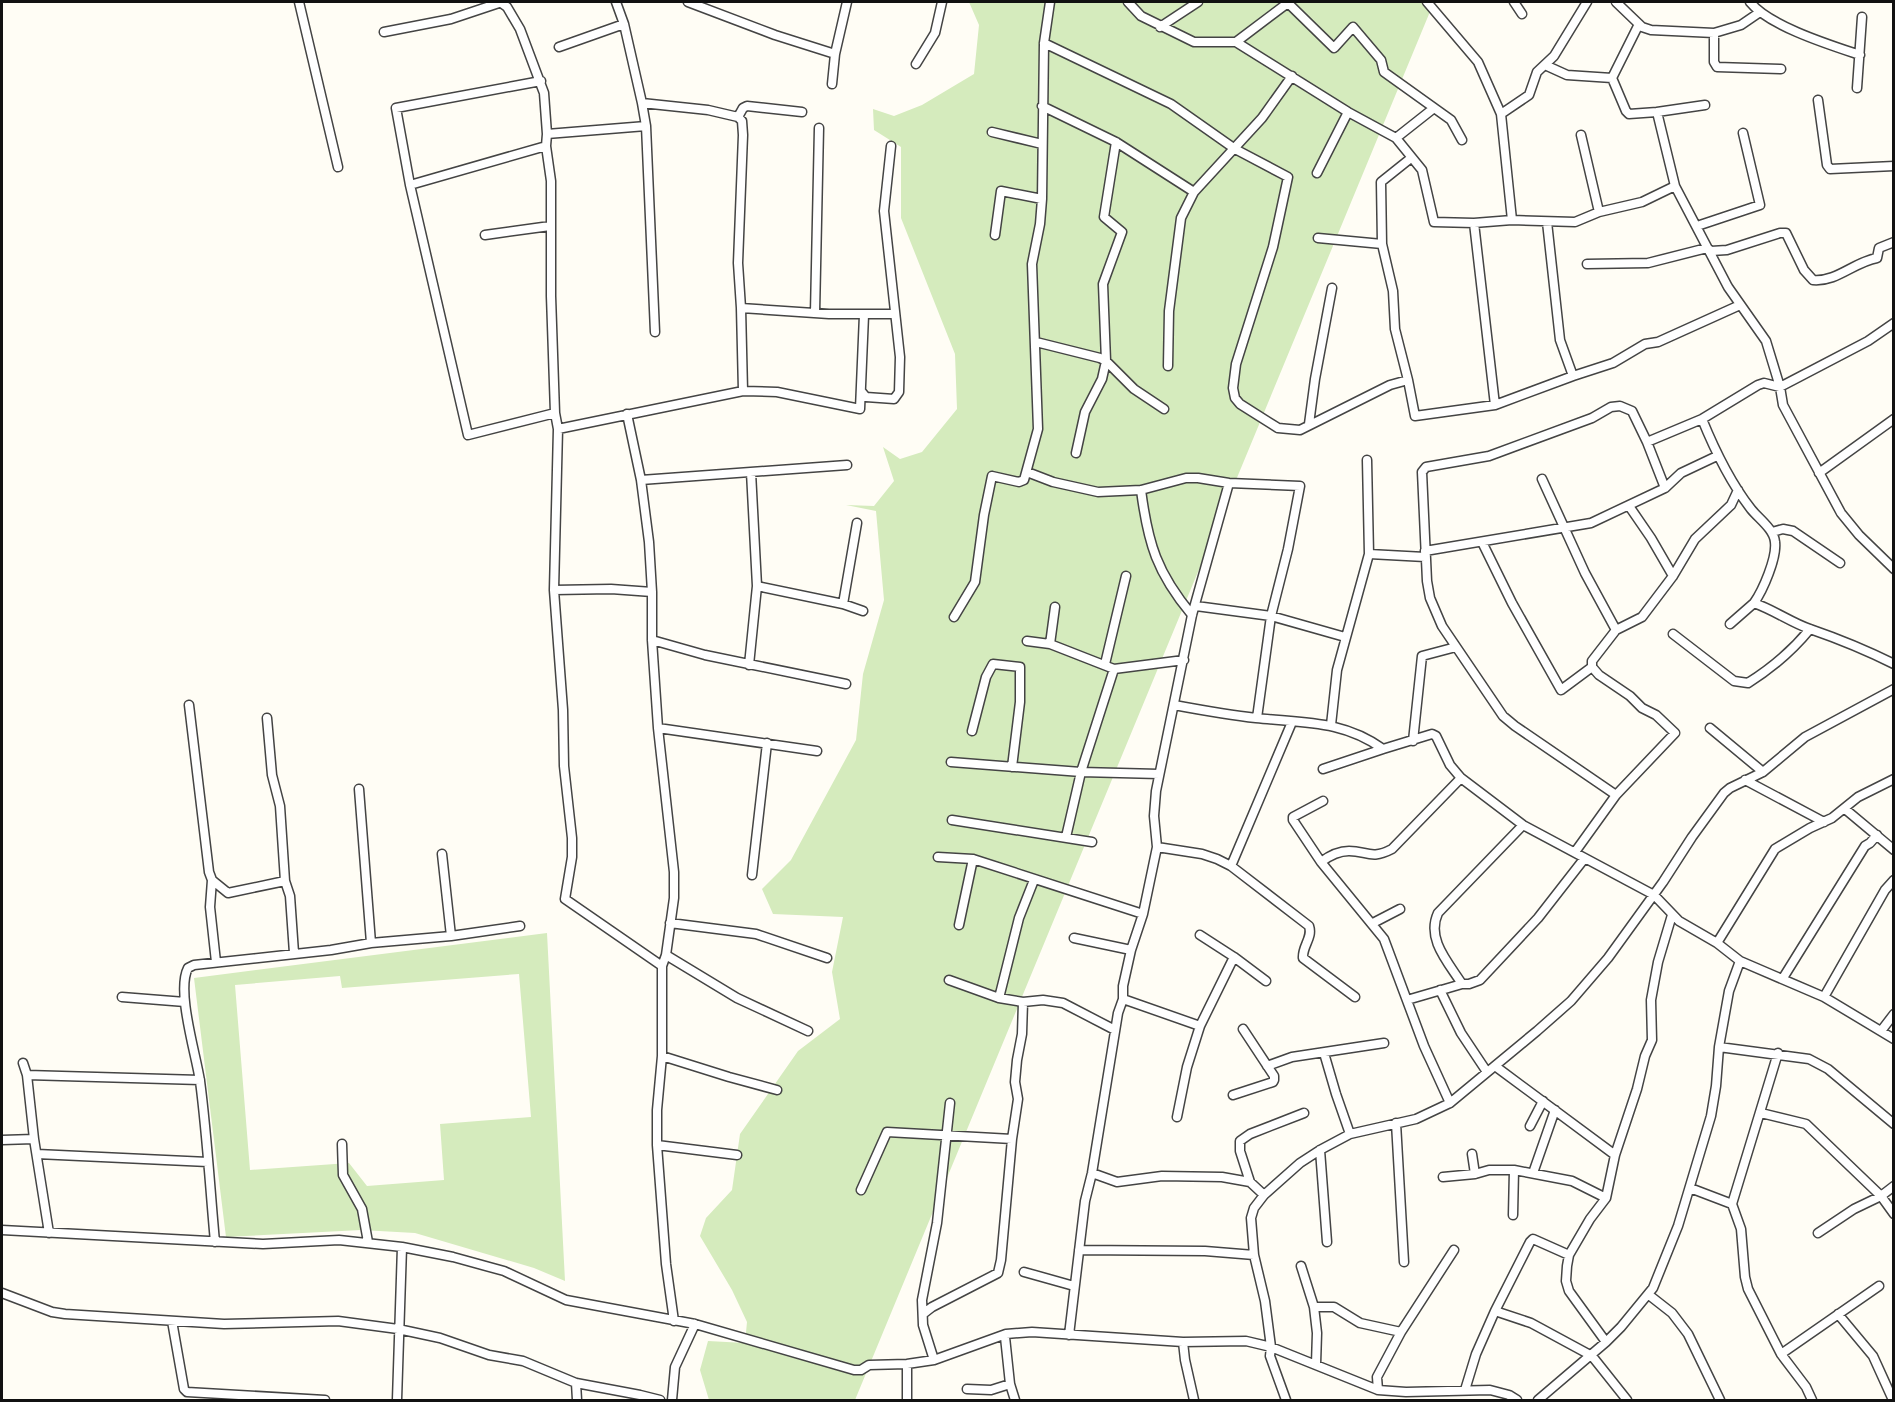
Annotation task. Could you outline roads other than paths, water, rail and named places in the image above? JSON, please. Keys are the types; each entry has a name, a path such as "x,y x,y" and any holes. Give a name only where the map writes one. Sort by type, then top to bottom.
{"street":[{"path":"298,2 338,167"},
{"path":"384,32 451,19 501,2 507,7 520,29 541,81 551,182 555,412 558,429 554,590 563,710 564,766 572,838 572,857 565,899 662,966"},
{"path":"616,2 624,24 646,126 655,332"},
{"path":"688,2 775,35 835,54"},
{"path":"832,84 835,54 847,2"},
{"path":"916,64 934,33 942,2"},
{"path":"954,617 975,582 984,514 992,476 1019,482 1024,480 1038,429 1032,264 1040,224 1042,199 1044,44 1050,2"},
{"path":"1128,2 1140,16 1194,42 1236,42 1348,112 1396,138 1422,170 1434,222 1474,223 1512,220 1575,222 1599,212 1642,202 1675,186"},
{"path":"1160,27 1198,2"},
{"path":"1236,42 1289,2 1334,48 1353,27 1381,60 1384,72 1451,120 1462,140"},
{"path":"1427,2 1478,62 1501,114 1512,220"},
{"path":"1514,2 1522,14"},
{"path":"1501,114 1529,95 1537,72 1554,56 1587,2"},
{"path":"1616,2 1639,24 1651,30 1714,33 1741,25 1760,12"},
{"path":"1750,2 1760,12 1823,42 1860,55"},
{"path":"1857,88 1862,17"},
{"path":"559,47 624,24"},
{"path":"1639,24 1612,78 1626,111 1629,114 1657,112 1705,105"},
{"path":"1714,33 1714,62 1717,67 1781,69"},
{"path":"1044,44 1171,104 1235,149 1288,177 1273,247 1254,300 1236,364 1233,388 1235,398 1240,404 1278,428 1300,430 1390,385 1408,380"},
{"path":"1545,65 1567,75 1612,78"},
{"path":"1168,366 1169,311 1181,218 1194,192 1262,118 1293,76"},
{"path":"541,81 396,108 410,185 468,435 555,412"},
{"path":"1818,100 1827,165 1830,169 1893,166"},
{"path":"642,103 708,110 738,117 742,122 738,263 743,390"},
{"path":"738,117 743,108 747,106 802,112"},
{"path":"1042,106 1116,142 1194,192"},
{"path":"1396,138 1434,108"},
{"path":"1317,173 1348,112"},
{"path":"1657,112 1675,186 1728,287 1766,342 1783,405 1841,513 1893,569"},
{"path":"548,134 646,126"},
{"path":"815,313 819,128"},
{"path":"992,132 1042,144"},
{"path":"1697,226 1760,205 1743,133"},
{"path":"1581,135 1599,212"},
{"path":"1076,453 1085,412 1102,379 1106,361 1103,284 1122,232 1104,217 1116,142"},
{"path":"410,185 546,146"},
{"path":"861,391 866,397 894,399 899,392 900,357 884,211 891,146"},
{"path":"1411,158 1381,182 1382,244 1393,291 1395,329 1415,416 1496,405 1613,363 1645,344 1658,342 1740,305"},
{"path":"995,235 1001,191 1042,199"},
{"path":"1547,222 1560,340 1573,376"},
{"path":"1474,223 1496,405"},
{"path":"485,235 550,226"},
{"path":"1587,264 1648,263 1707,248 1711,251 1727,250 1786,233 1804,270 1813,280 1824,281 1877,258 1879,248 1893,242"},
{"path":"1318,238 1382,244"},
{"path":"1310,424 1315,379 1332,288"},
{"path":"741,308 864,315 895,314"},
{"path":"558,429 743,390 777,392 860,409 864,315"},
{"path":"1647,442 1702,419 1758,385 1764,383 1780,387 1868,341 1893,323"},
{"path":"1036,342 1092,355 1106,361 1134,389 1164,409"},
{"path":"1616,795 1509,721 1436,615 1427,581 1422,472 1426,467 1489,456 1592,418 1611,407 1620,406 1632,411 1665,488"},
{"path":"627,414 642,480 649,542 658,728 674,872 674,898 666,955 662,966 662,1056 657,1110 657,1145 666,1264 674,1321"},
{"path":"1702,419 1717,456 1750,509 1772,532 1776,541 1774,555 1760,594 1754,603 1730,624"},
{"path":"1819,473 1893,419"},
{"path":"1369,554 1425,554 1591,523 1665,488 1681,473 1717,456"},
{"path":"1331,725 1337,670 1369,554 1367,460"},
{"path":"642,480 848,465"},
{"path":"749,665 757,586 751,472"},
{"path":"1027,472 1074,488 1098,492 1141,490 1186,478 1229,483 1300,486 1288,549 1271,616 1257,718"},
{"path":"1542,479 1564,528 1616,630"},
{"path":"1070,1335 1085,1201 1092,1173 1118,1013 1157,847 1154,816 1159,774 1192,615 1229,483"},
{"path":"1141,490 1146,531 1159,566 1176,596 1192,615"},
{"path":"1575,852 1616,795 1675,733 1656,715 1642,708 1630,696 1599,675 1592,667 1592,661 1616,630 1642,617 1673,576 1695,539 1731,505 1738,490"},
{"path":"1629,506 1652,538 1673,576"},
{"path":"843,604 857,523"},
{"path":"1772,532 1783,529 1793,531 1840,563"},
{"path":"1482,542 1512,603 1561,690 1592,667"},
{"path":"1105,664 1126,576"},
{"path":"757,586 843,604 863,611"},
{"path":"554,590 611,589 652,592"},
{"path":"1754,603 1810,629 1859,647 1893,664"},
{"path":"1196,606 1271,616 1345,637"},
{"path":"1050,644 1056,607"},
{"path":"1673,634 1734,681 1748,683 1770,670 1810,629"},
{"path":"652,640 749,665 846,684"},
{"path":"1027,641 1050,644 1114,669 1184,660"},
{"path":"1413,741 1422,656 1456,647"},
{"path":"972,731 986,677 993,664 1020,667 1020,702 1012,766"},
{"path":"1066,837 1081,772 1114,669"},
{"path":"1286,1401 1272,1366 1265,1301 1254,1256 1251,1218 1254,1208 1264,1195 1300,1163 1350,1134 1422,1117 1450,1103 1571,1001 1608,958 1724,793 1763,772 1805,737 1893,689"},
{"path":"189,705 209,872 212,880 210,907 216,962"},
{"path":"1174,705 1224,715 1331,725 1355,732 1383,749"},
{"path":"267,718 272,775 280,806 285,881 290,896 294,953"},
{"path":"1231,866 1292,722"},
{"path":"658,728 817,751"},
{"path":"1710,728 1763,772"},
{"path":"1323,769 1427,735 1436,736 1450,765 1461,778 1523,825 1654,895 1678,921 1717,943 1740,961 1824,997 1893,1039"},
{"path":"752,875 767,743"},
{"path":"951,762 1081,772 1159,774"},
{"path":"1321,862 1336,853 1350,850 1372,855 1383,854 1392,849 1461,778"},
{"path":"1717,943 1775,849 1845,809 1858,797 1893,779"},
{"path":"1745,780 1824,822"},
{"path":"358,789 370,943"},
{"path":"1323,801 1293,817 1294,823 1321,862 1373,923 1387,946 1424,1046 1450,1103"},
{"path":"1845,809 1893,849"},
{"path":"952,820 1092,842"},
{"path":"1462,984 1436,942 1435,921 1438,913 1495,857 1523,825"},
{"path":"1783,978 1865,846 1876,835"},
{"path":"1157,847 1210,856 1231,866 1309,926 1310,933 1303,949 1303,958 1355,997"},
{"path":"442,854 451,936"},
{"path":"938,856 973,859 1143,914"},
{"path":"959,925 973,859"},
{"path":"1407,1000 1480,980 1538,918 1584,859"},
{"path":"212,880 228,893 285,881"},
{"path":"999,998 1019,918 1034,880"},
{"path":"1824,997 1885,890 1893,880"},
{"path":"1373,923 1400,909"},
{"path":"1606,1342 1569,1292 1566,1281 1569,1255 1590,1219 1606,1198 1615,1155 1652,1040 1651,1000 1658,962 1672,915"},
{"path":"670,924 756,934 827,958"},
{"path":"216,1242 200,1080 185,1002 184,980 188,968 216,962 339,949 370,943 451,936 520,926"},
{"path":"1200,935 1266,981"},
{"path":"1074,938 1131,950"},
{"path":"666,955 737,998 808,1031"},
{"path":"1177,1117 1187,1067 1200,1026 1234,957"},
{"path":"1538,1401 1592,1356 1649,1295 1665,1259 1690,1188 1711,1116 1719,1047 1729,991 1740,961"},
{"path":"949,980 999,998 1023,1002 1043,1000 1063,1004 1115,1030"},
{"path":"1440,990 1461,1033 1487,1072"},
{"path":"122,997 185,1002"},
{"path":"1123,999 1200,1026"},
{"path":"923,1314 932,1307 998,1273 1018,1099 1017,1060 1022,1034 1023,1002"},
{"path":"1881,1031 1893,1014"},
{"path":"1233,1095 1273,1082 1274,1076 1243,1029"},
{"path":"1267,1066 1292,1057 1384,1043"},
{"path":"1719,1047 1778,1053 1809,1059 1820,1064 1893,1124"},
{"path":"1324,1053 1350,1134"},
{"path":"1778,1053 1732,1204 1741,1229 1748,1289 1781,1354 1806,1387 1812,1401"},
{"path":"662,1056 777,1090"},
{"path":"23,1063 27,1075 34,1139 49,1233"},
{"path":"1495,1066 1615,1155"},
{"path":"27,1075 200,1080"},
{"path":"1530,1126 1543,1101"},
{"path":"934,1359 923,1325 922,1300 937,1223 950,1103"},
{"path":"1533,1173 1555,1110"},
{"path":"1264,1195 1250,1182 1240,1151 1240,1141 1250,1134 1304,1113"},
{"path":"1761,1113 1806,1124 1881,1196 1893,1214"},
{"path":"1396,1123 1404,1262"},
{"path":"861,1190 887,1132 1012,1139"},
{"path":"2,1140 34,1139"},
{"path":"342,1144 344,1175 362,1209 368,1242"},
{"path":"657,1145 737,1155"},
{"path":"1320,1150 1327,1242"},
{"path":"37,1154 208,1161"},
{"path":"1472,1154 1475,1174"},
{"path":"1443,1177 1475,1174 1489,1170 1514,1170 1572,1181 1606,1198"},
{"path":"1513,1215 1514,1170"},
{"path":"1092,1173 1117,1182 1187,1175 1208,1175 1250,1182"},
{"path":"1818,1233 1854,1209 1881,1196 1893,1186"},
{"path":"1690,1188 1732,1204"},
{"path":"2,1230 263,1244 339,1240 402,1247 504,1270 566,1300 699,1325 854,1370 861,1370 869,1365 906,1364 934,1359 1006,1334 1041,1332 1183,1342 1246,1341 1271,1347 1378,1390 1406,1392 1490,1390 1509,1395 1517,1401"},
{"path":"1465,1390 1476,1354 1526,1247 1533,1239 1569,1255"},
{"path":"397,1401 402,1247"},
{"path":"1079,1250 1205,1251 1254,1256"},
{"path":"1378,1390 1377,1377 1401,1332 1454,1250"},
{"path":"1301,1266 1314,1307 1317,1334 1316,1364"},
{"path":"1024,1272 1074,1286"},
{"path":"1781,1354 1879,1286"},
{"path":"2,1293 52,1312 64,1314 224,1324 338,1321 398,1329 440,1338 482,1353 523,1361 576,1383 660,1401 672,1399 675,1367 699,1325"},
{"path":"1649,1295 1672,1313 1688,1334 1720,1401"},
{"path":"1314,1307 1334,1307 1360,1323 1401,1332"},
{"path":"1495,1311 1531,1323 1592,1356 1627,1401"},
{"path":"1838,1314 1873,1356 1893,1401"},
{"path":"172,1321 184,1389 187,1392 325,1401"},
{"path":"1006,1334 1010,1384 1015,1401"},
{"path":"1183,1342 1194,1401"},
{"path":"906,1364 906,1401"},
{"path":"576,1383 577,1401"},
{"path":"967,1389 991,1390 1010,1384"}]}
